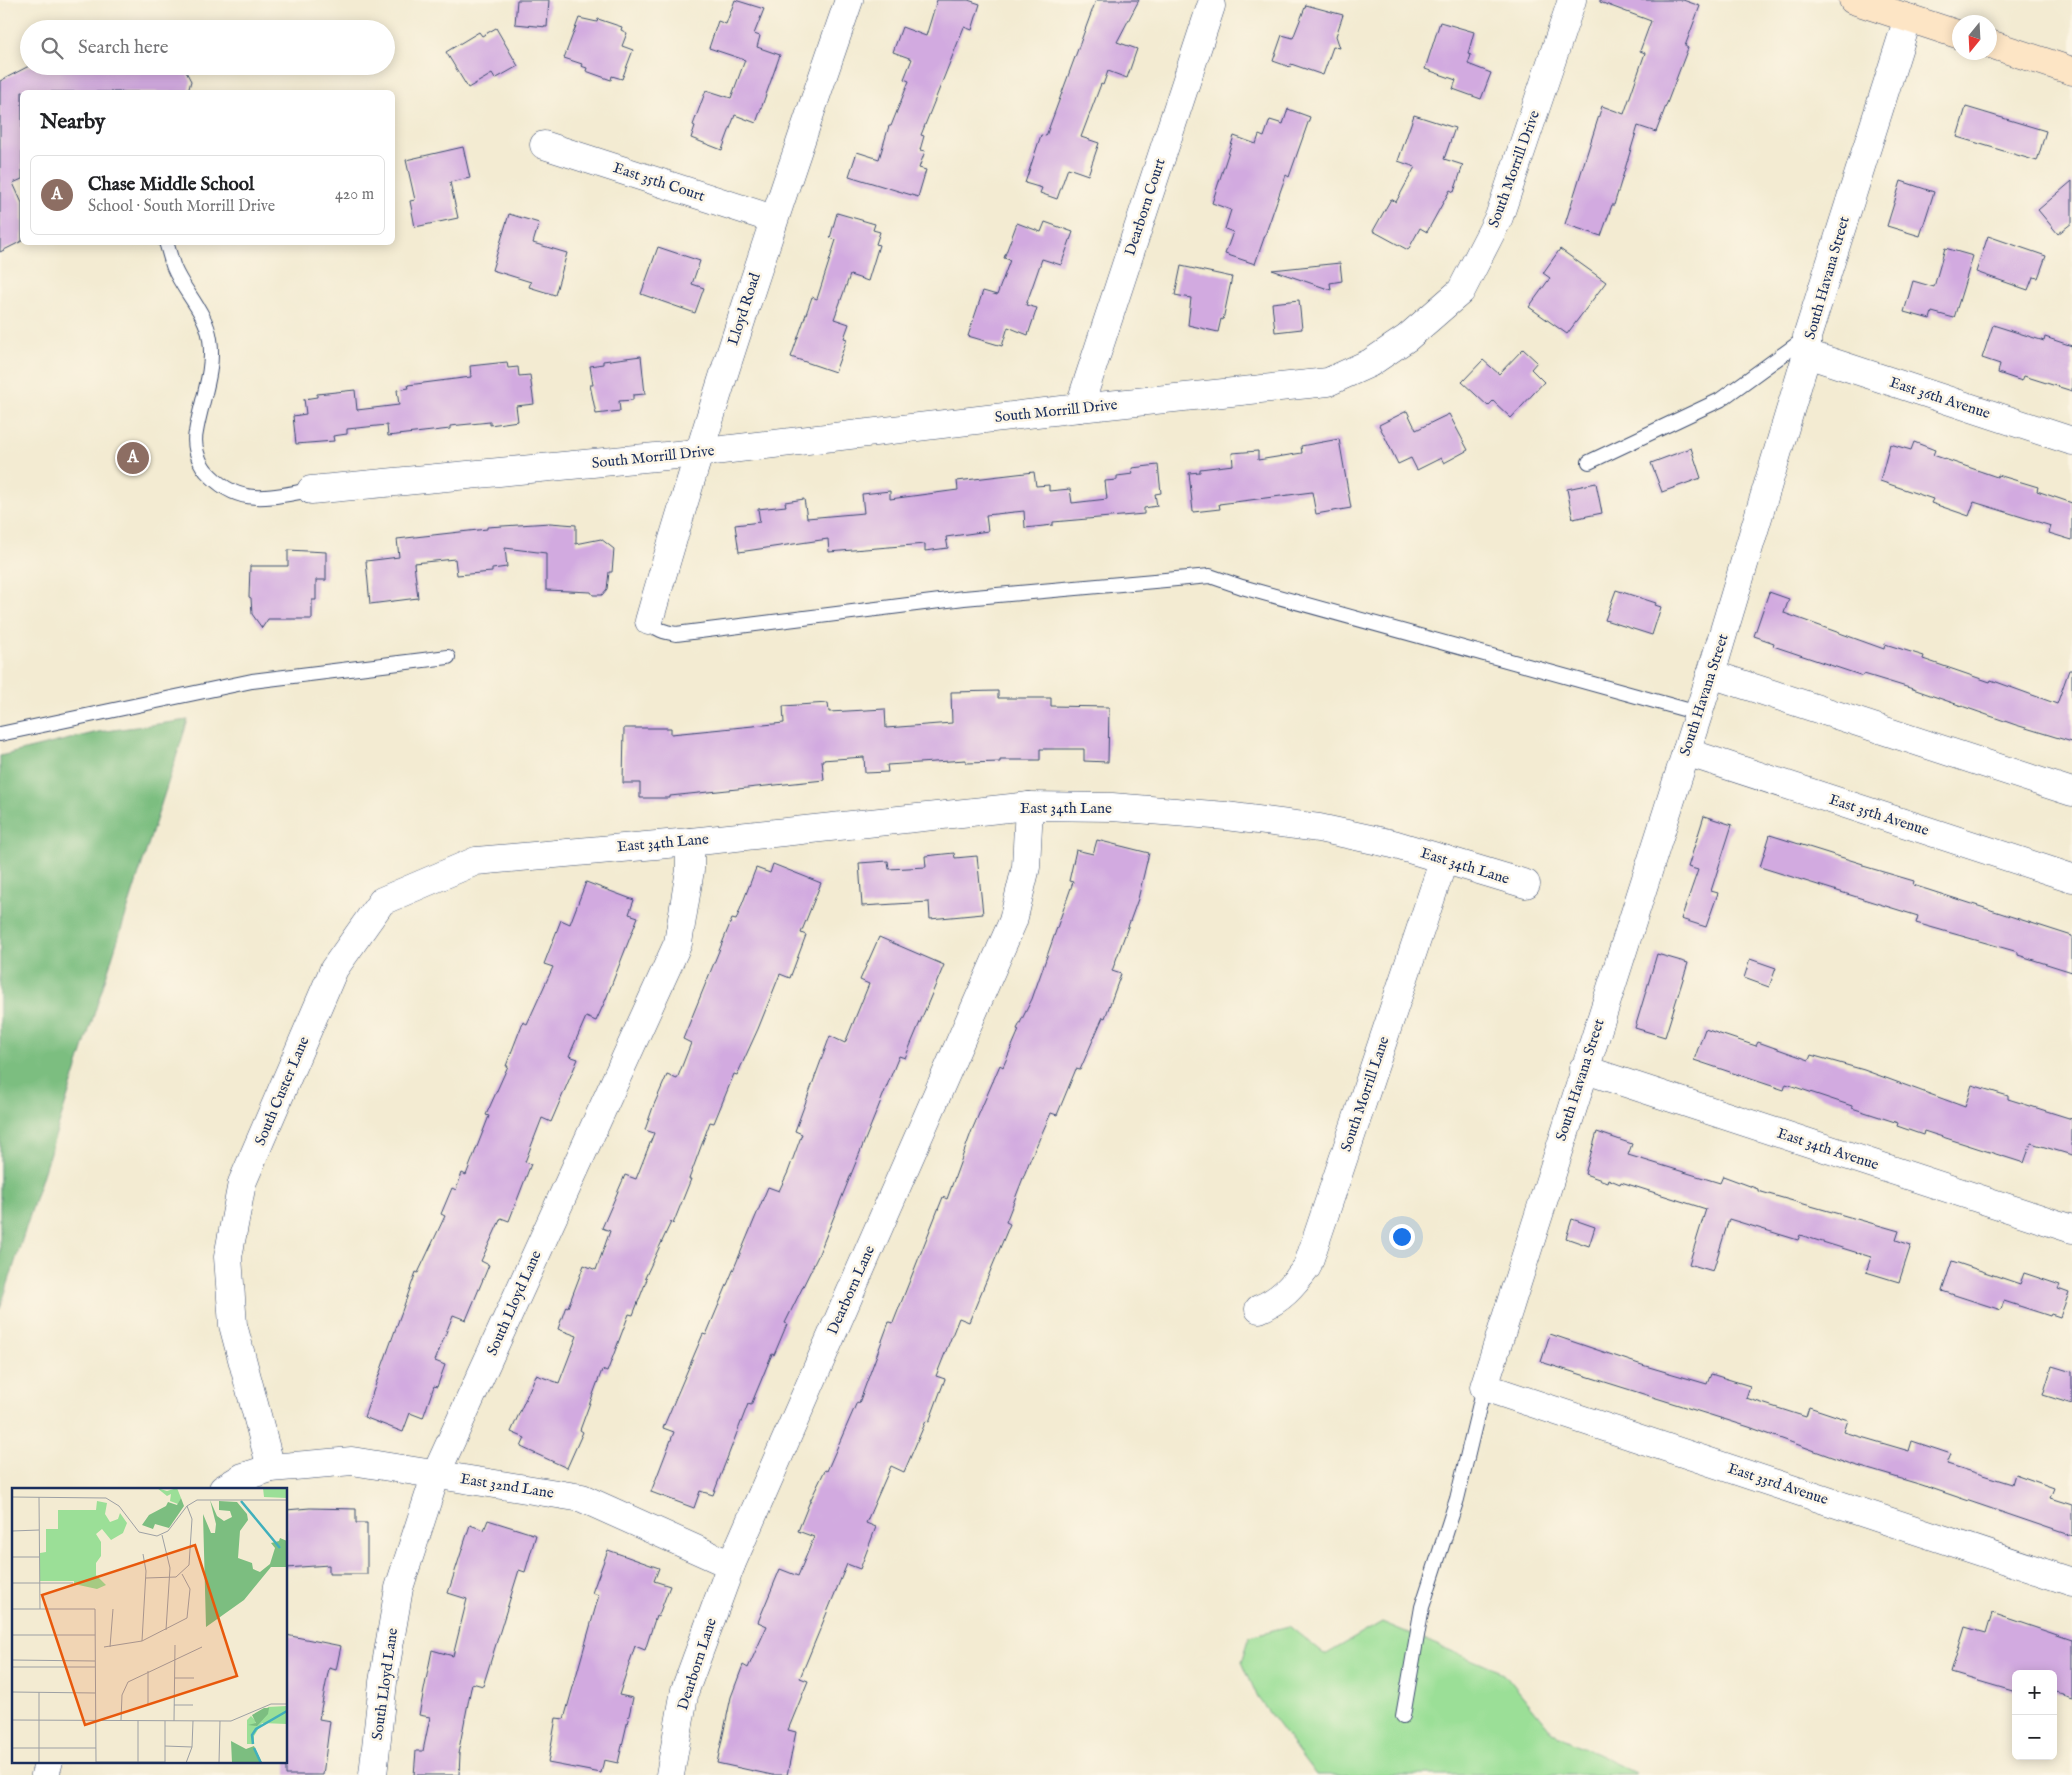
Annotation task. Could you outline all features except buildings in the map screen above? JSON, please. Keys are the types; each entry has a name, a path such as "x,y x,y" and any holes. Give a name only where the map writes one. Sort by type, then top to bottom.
{"street":[{"name":"Lloyd Road","path":"649,620 697,453 773,219 849,0"},
{"name":"South Morrill Drive","path":"311,490 697,453 1078,408 1328,382 1370,364 1407,338 1461,291 1499,217 1572,0"},
{"path":"1853,0 1911,9 1952,30"},
{"name":"Dearborn Court","path":"1078,408 1211,6"},
{"name":"South Havana Street","path":"1484,1387 1583,1069 1711,674 1807,345 1911,9"},
{"path":"1997,46 2072,71"},
{"name":"East 35th Court","path":"544,144 773,219"},
{"name":"East 36th Avenue","path":"1807,345 2072,441"},
{"path":"1711,674 2072,792"},
{"name":"East 35th Avenue","path":"1686,752 2072,878"},
{"name":"East 34th Lane","path":"600,848 690,842 1029,806 1112,807 1226,816 1301,826 1393,844 1526,884"},
{"name":"Dearborn Lane","path":"670,1775 686,1690 731,1565 1013,921 1026,867 1029,806"},
{"name":"South Lloyd Lane","path":"373,1775 383,1682 399,1588 436,1474 678,943 690,870 690,842"},
{"name":"South Custer Lane","path":"270,1468 233,1325 228,1257 242,1183 334,969 382,901 476,861 600,848"},
{"name":"South Morrill Lane","path":"1259,1309 1275,1302 1293,1285 1307,1266 1444,860"},
{"name":"East 34th Avenue","path":"1583,1069 2072,1229"},
{"name":"East 33rd Avenue","path":"1484,1387 2072,1582"},
{"name":"East 32nd Lane","path":"270,1468 352,1461 582,1498 731,1565"},
{"path":"226,1488 243,1477 270,1468"},
{"path":"45,1775 49,1762"}],"lane":[{"path":"167,245 174,269 199,310 210,337 212,366 195,435 199,462 219,485 241,496 264,498 311,490"},
{"path":"1589,462 1720,400 1807,345"},
{"path":"649,620 653,626 664,632 676,634 964,598 1210,576 1242,587 1698,713"},
{"path":"0,734 252,681 448,657"},
{"path":"1403,1716 1422,1608 1457,1499 1484,1387"}],"green space":[{"path":"188,720 0,1309 0,756 98,732"},
{"path":"1382,1622 1504,1673 1553,1733 1636,1773 1635,1775 1316,1775 1258,1698 1242,1662 1250,1636 1289,1626 1325,1655"}],"place":[{"name":"Chase Middle School","path":"133,458"}]}
